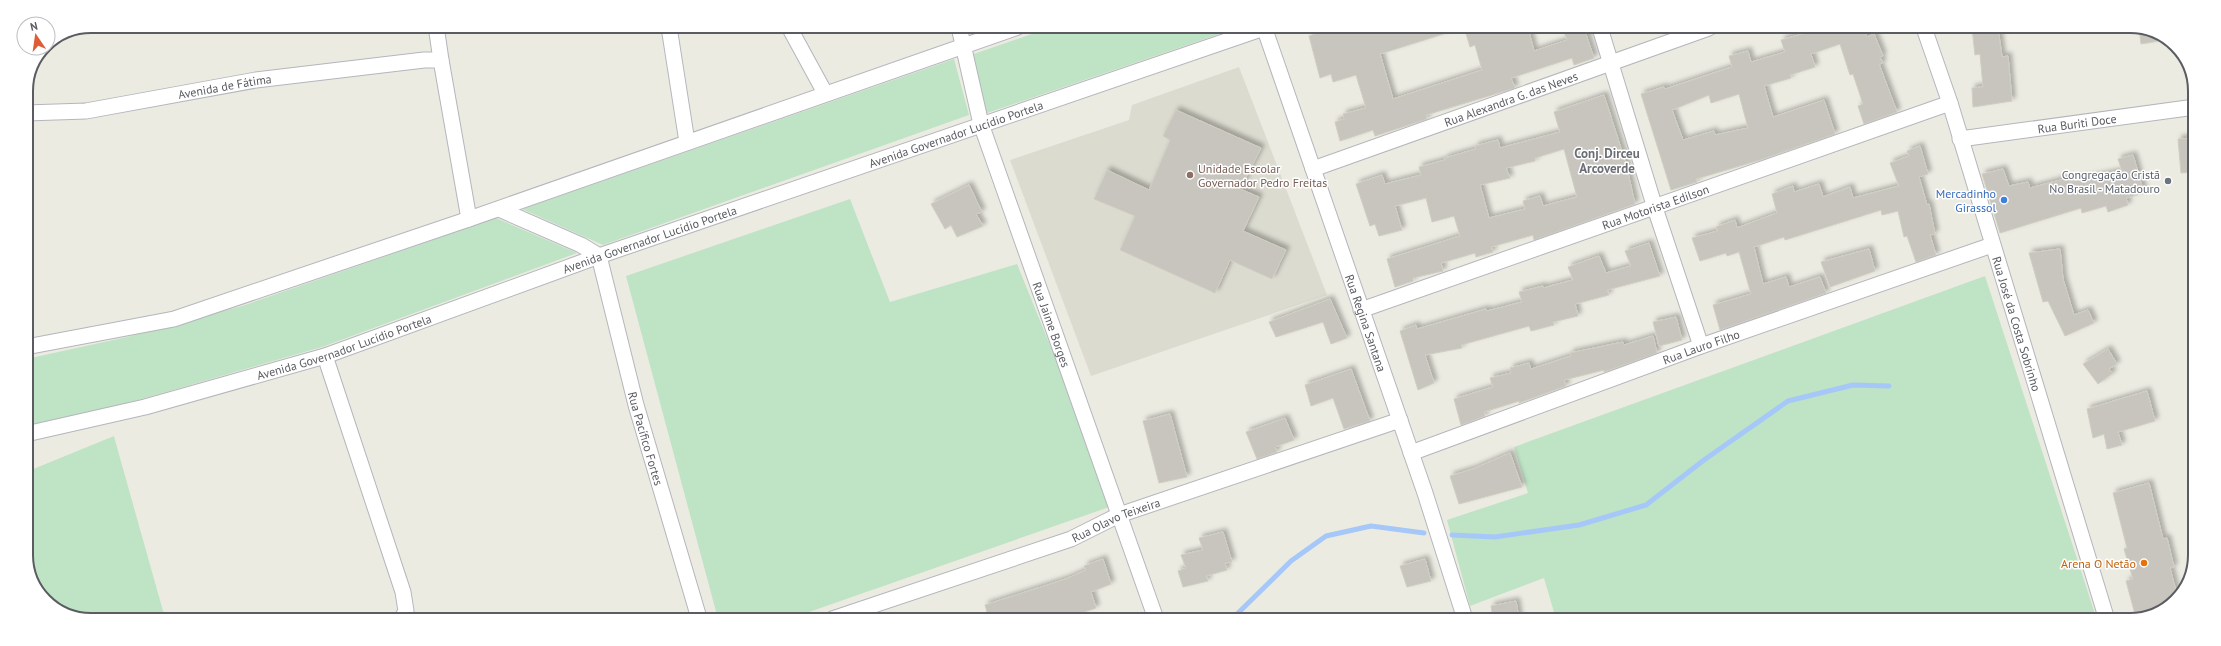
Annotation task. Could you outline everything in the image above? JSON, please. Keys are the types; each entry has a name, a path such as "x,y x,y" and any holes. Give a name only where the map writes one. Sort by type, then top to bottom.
{"street":[{"path":"437,33 469,219"},
{"path":"670,33 687,142"},
{"path":"792,33 825,93"},
{"name":"Rua Jaime Borges","path":"959,33 981,124 1154,613"},
{"path":"33,346 174,318 499,209 825,93 1001,33"},
{"name":"Avenida Governador Lucídio Portela","path":"33,432 145,407 325,356 599,256 1250,33"},
{"name":"Rua Regina Santana","path":"1267,33 1400,420 1463,613"},
{"path":"1602,33 1655,208 1701,346"},
{"name":"Rua Alexandra G. das Neves","path":"1313,168 1694,33"},
{"name":"Rua José da Costa Sobrinho","path":"1926,33 1950,103 2105,613"},
{"name":"Avenida de Fátima","path":"33,113 86,111 256,80 424,60 441,60"},
{"name":"Rua Motorista Edilson","path":"1361,310 1655,208 1950,103"},
{"name":"Rua Buriti Doce","path":"1960,139 2188,108"},
{"path":"499,209 581,245 599,256"},
{"name":"Rua Lauro Filho","path":"1411,453 1701,346 1992,245"},
{"name":"Rua Pacífico Fortes","path":"599,256 636,405 698,613"},
{"path":"325,356 403,592 406,611 405,613"},
{"name":"Rua Olavo Teixeira","path":"850,613 1071,539 1119,515 1400,420"}],"shaded area":[{"path":"1239,67 1327,295 1091,376 1010,160 1129,120 1132,105"}],"green space":[{"path":"1035,33 1222,33 987,113 965,57"},
{"path":"954,59 969,115 603,245 522,209"},
{"path":"850,199 890,302 1017,264 1115,505 806,613 716,613 626,276"},
{"path":"496,218 577,253 322,347 124,404 33,424 33,357 127,337 242,306"},
{"path":"1985,276 2095,613 1554,613 1544,578 1470,606 1447,520 1528,493 1514,447"},
{"path":"114,436 164,613 83,613 65,607 50,596 39,581 33,559 33,469"}],"building":[{"path":"1317,33 1447,33 1380,54 1393,99 1482,70 1475,45 1470,47 1466,33 1529,33 1534,51 1567,40 1564,33 1586,33 1594,58 1574,65 1572,58 1511,78 1515,88 1426,115 1427,119 1375,136 1373,130 1340,141 1335,122 1344,119 1343,114 1366,108 1356,75 1333,82 1331,74 1320,78 1309,36"},
{"path":"1806,33 1865,33 1867,37 1874,34 1883,56 1880,57 1883,63 1879,64 1897,112 1864,124 1858,106 1863,104 1853,74 1850,75 1840,44 1811,54 1815,67 1790,75 1791,78 1764,86 1773,117 1824,100 1835,134 1760,160 1696,179 1697,182 1671,190 1641,94 1664,87 1665,89 1732,67 1729,56 1748,51 1751,62 1785,52 1781,40","holes":["1739,94 1748,128 1715,135 1714,131 1683,140 1672,110 1709,95 1711,103"]},
{"path":"1973,33 1999,33 2002,57 2008,56 2012,101 1973,107 1972,88 1983,87 1980,54 1975,55"},
{"path":"2140,33 2159,41 2141,44"},
{"path":"1604,95 1626,164 1635,204 1534,240 1533,235 1491,247 1493,252 1476,257 1475,253 1441,263 1443,271 1413,278 1413,281 1395,287 1387,259 1460,236 1454,216 1432,222 1426,198 1395,206 1402,230 1379,236 1375,224 1370,226 1356,184 1382,175 1385,184 1421,175 1419,167 1445,160 1445,158 1476,149 1475,146 1498,140 1500,148 1560,132 1554,112","holes":["1564,149 1577,197 1543,206 1540,196 1523,201 1525,209 1489,218 1480,185 1510,178 1506,168 1535,161 1535,158"]},
{"path":"1176,110 1261,148 1240,189 1259,197 1243,231 1286,250 1272,279 1230,260 1215,293 1120,250 1135,216 1094,199 1107,170 1149,190 1170,140 1163,136"},
{"path":"2188,138 2188,172 2181,173 2178,139"},
{"path":"1920,146 1928,174 1919,177 1927,205 1929,204 1935,234 1930,235 1936,255 1916,262 1907,236 1904,237 1898,211 1882,215 1881,210 1785,240 1784,237 1754,247 1763,284 1786,277 1789,287 1820,277 1826,293 1720,330 1713,305 1751,294 1739,252 1727,256 1726,253 1700,261 1692,238 1718,231 1716,227 1735,220 1737,228 1777,213 1772,194 1793,186 1794,192 1819,184 1823,197 1850,187 1853,198 1899,186 1890,163 1909,156 1907,151"},
{"path":"2133,155 2144,193 2126,198 2128,205 2108,212 2106,206 2082,213 2081,208 2000,233 1982,174 2003,169 2009,186 2028,182 2030,188 2068,178 2069,182 2122,171 2118,159"},
{"path":"969,185 982,212 976,214 983,226 957,237 951,225 945,229 931,204"},
{"path":"1649,243 1660,276 1607,290 1609,295 1575,304 1578,316 1553,322 1554,325 1531,331 1529,326 1461,345 1462,348 1425,355 1434,383 1418,390 1400,331 1416,325 1417,329 1486,309 1487,311 1522,302 1519,292 1543,286 1543,288 1573,280 1568,267 1599,256 1606,273 1631,266 1625,251"},
{"path":"1869,249 1875,271 1830,287 1821,262"},
{"path":"2060,249 2063,279 2074,315 2088,310 2094,323 2065,336 2048,301 2043,302 2029,253"},
{"path":"1330,299 1347,338 1331,344 1323,322 1276,337 1269,322"},
{"path":"1676,317 1682,340 1659,346 1653,322"},
{"path":"1653,336 1657,353 1604,372 1604,370 1564,380 1566,386 1519,403 1519,401 1484,412 1485,416 1461,425 1454,399 1493,387 1490,378 1511,373 1510,368 1529,363 1531,369 1571,356 1570,353 1623,342 1624,345"},
{"path":"2108,349 2117,364 2109,369 2113,373 2098,384 2083,364"},
{"path":"1351,369 1370,421 1344,429 1333,398 1311,406 1305,385"},
{"path":"2147,391 2155,421 2118,432 2122,445 2107,449 2104,434 2093,438 2087,409"},
{"path":"1170,414 1187,477 1159,483 1143,421"},
{"path":"1285,418 1294,440 1275,447 1277,452 1257,459 1246,432"},
{"path":"1510,453 1522,487 1459,504 1450,476 1473,469"},
{"path":"2149,483 2163,539 2167,538 2174,567 2170,568 2176,590 2174,593 2156,607 2138,613 2135,613 2126,581 2133,579 2124,549 2127,548 2113,493"},
{"path":"1223,532 1232,562 1225,563 1227,570 1206,576 1208,581 1183,587 1178,571 1186,568 1181,555 1203,550 1199,538"},
{"path":"1103,559 1111,584 1091,592 1096,608 1081,613 987,613 985,605 1066,579 1086,570 1084,566"},
{"path":"1425,559 1431,581 1407,587 1400,566"},
{"path":"1516,601 1518,613 1492,613 1491,606"}],"waterway":[{"path":"1452,535 1495,537 1579,525 1646,505 1704,460 1788,401 1853,385 1889,386"},
{"path":"1238,613 1291,561 1326,536 1371,526 1424,533"}],"place":[{"name":"Unidade Escolar Governador Pedro Freitas","path":"1190,175"},
{"name":"Congregação Cristã No Brasil - Matadouro","path":"2168,181"},
{"name":"Mercadinho Girassol","path":"2004,200"},
{"name":"Arena O Netão","path":"2144,563"}],"district":[{"name":"Conj. Dirceu Arcoverde","path":"1607,160"}]}
